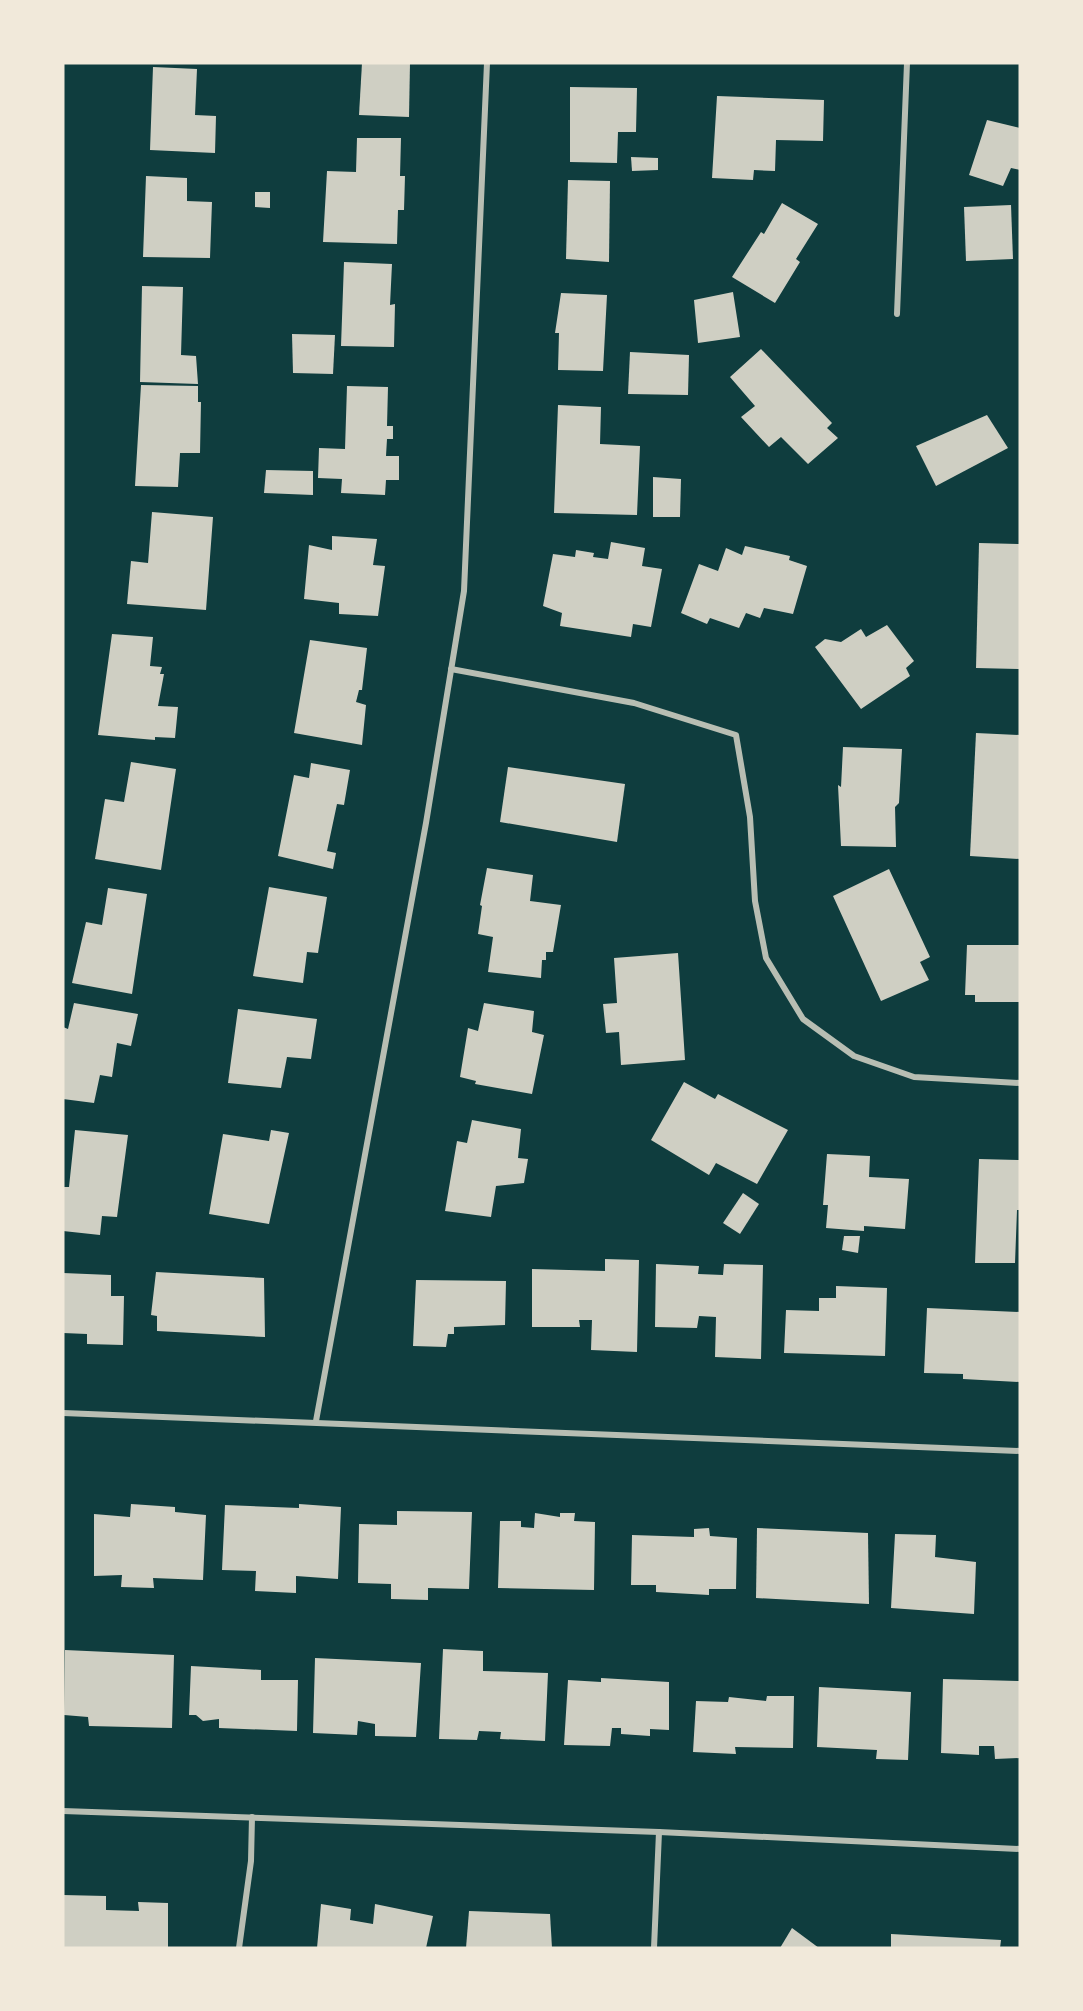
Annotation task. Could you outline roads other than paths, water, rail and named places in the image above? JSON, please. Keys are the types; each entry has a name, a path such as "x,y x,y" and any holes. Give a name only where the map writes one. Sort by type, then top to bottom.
{"street":[{"path":"316,1421 426,823 464,591 469,525 487,63"},
{"path":"897,314 907,63"},
{"path":"451,669 634,703 736,735 750,818 754,901 766,958 803,1019 854,1056 914,1077 1020,1083"},
{"path":"63,1413 316,1421 1020,1451"},
{"path":"63,1811 658,1832 1020,1849"},
{"path":"239,1948 251,1861 252,1817"},
{"path":"654,1948 658,1832"}]}
